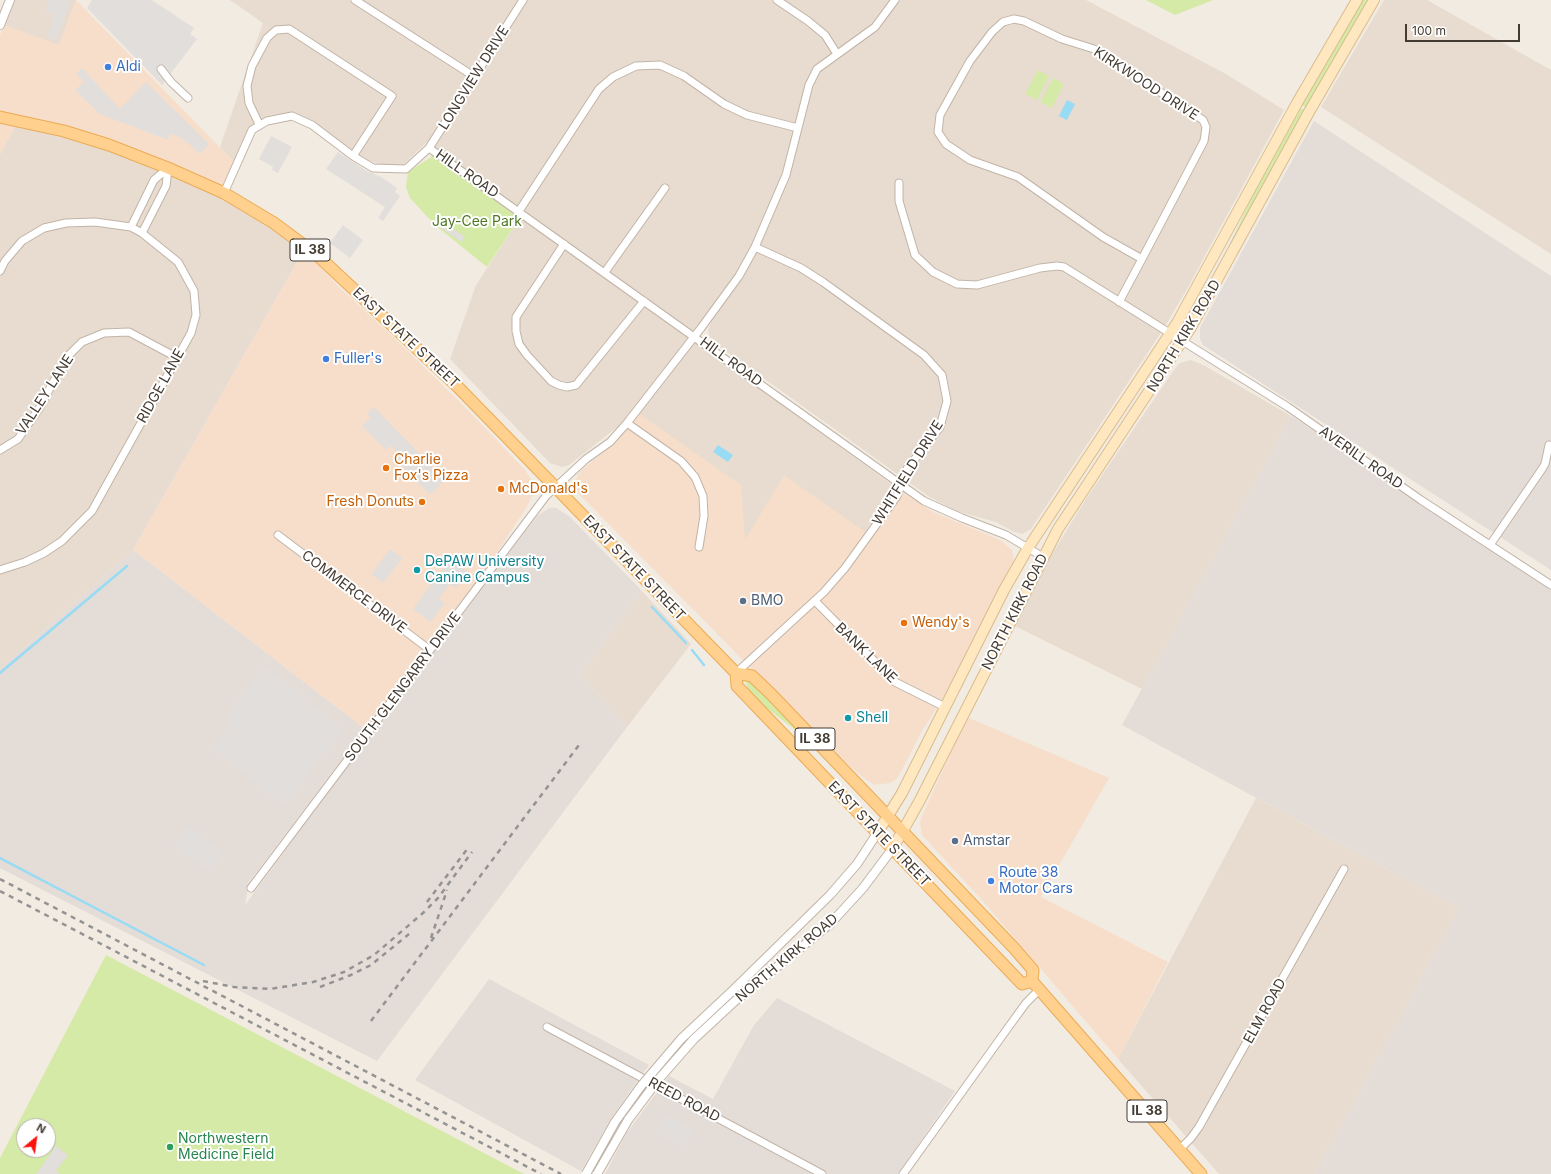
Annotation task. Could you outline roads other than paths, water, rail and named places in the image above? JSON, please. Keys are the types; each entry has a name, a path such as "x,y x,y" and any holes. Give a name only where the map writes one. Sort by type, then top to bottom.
{"main road":[{"name":"NORTH KIRK ROAD","path":"878,832 902,792 1004,590 1028,548 1170,334 1204,275 1297,104 1357,0"},
{"name":"NORTH KIRK ROAD","path":"893,848 1043,557 1073,505 1182,341 1217,282 1309,112 1374,0"},
{"name":"EAST STATE STREET","path":"0,118 64,131 96,141 168,168 224,193 274,223 317,255 457,386 736,673 752,676 888,815 1034,970 1032,981 1039,990 1201,1174"},
{"name":"EAST STATE STREET","path":"736,673 737,686 1022,984 1032,981"}],"street":[{"path":"0,25 10,0"},
{"path":"355,0 475,77"},
{"name":"LONGVIEW DRIVE","path":"259,124 272,120 294,117 318,129 353,156 373,168 406,169 429,148 523,0"},
{"path":"777,0 808,21 825,35 837,54"},
{"name":"SOUTH GLENGARRY DRIVE","path":"251,888 546,496 555,486 586,459 610,442 627,423 696,336 739,276 755,247 786,175 809,85 817,69 875,27 895,0"},
{"name":"KIRKWOOD DRIVE","path":"1119,302 1142,259 1204,141 1206,127 1203,120 1094,49 1062,39 1024,21 1014,19 1003,22 979,48 944,107 938,124 938,132 941,138 946,144 970,160 1018,177 1103,237 1142,259"},
{"path":"224,193 250,134 259,124 249,103 247,86 252,66 267,38 276,30 289,29 392,96 353,156"},
{"path":"519,211 599,89 613,77 636,66 660,65 684,76 724,104 747,115 798,128"},
{"path":"161,69 171,82 188,98"},
{"name":"HILL ROAD","path":"429,148 644,301 696,336 924,501 994,530 1043,557"},
{"path":"131,227 154,180 168,168"},
{"path":"142,232 166,186 168,168"},
{"name":"AVERILL ROAD","path":"899,183 899,201 915,255 928,268 947,280 957,284 976,286 1040,268 1057,266 1064,267 1288,407 1421,500 1551,585"},
{"path":"605,272 665,188"},
{"name":"RIDGE LANE","path":"0,270 22,241 44,228 66,223 95,222 131,227 142,232 178,262 194,291 196,315 195,326 176,357 106,488 92,511 62,541 44,553 25,562 0,570"},
{"path":"564,244 516,317 516,331 519,344 551,381 559,386 567,387 576,385 644,301"},
{"name":"WHITFIELD DRIVE","path":"736,673 814,601 845,568 897,496 907,469 940,428 947,401 942,375 924,355 823,282 801,268 755,247"},
{"name":"VALLEY LANE","path":"0,450 18,439 40,408 66,358 82,342 104,333 129,332 176,357"},
{"path":"627,423 681,461 695,477 703,496 704,516 699,547"},
{"path":"1490,546 1545,464 1549,445"},
{"name":"COMMERCE DRIVE","path":"278,535 430,650"},
{"name":"BANK LANE","path":"814,601 894,682 945,707"},
{"name":"NORTH KIRK ROAD","path":"586,1174 615,1122 664,1057 693,1026 729,994 830,895 857,864 878,832"},
{"name":"NORTH KIRK ROAD","path":"597,1174 628,1120 658,1080 694,1040 735,1001 831,923 863,888 893,848"},
{"name":"ELM ROAD","path":"1180,1149 1199,1127 1344,869"},
{"path":"903,1174 1026,1003 1039,990"},
{"name":"REED ROAD","path":"547,1027 822,1174"}],"water":[{"path":"1067,100 1075,104 1067,120 1059,116"},
{"path":"718,445 733,455 728,462 713,452"}],"waterway":[{"path":"0,673 127,566"},
{"path":"652,607 686,643"},
{"path":"692,650 704,665"},
{"path":"0,858 204,965"}],"railway":[{"path":"371,1021 579,745"},
{"path":"427,902 468,848"},
{"path":"203,981 234,987 270,989 313,982 344,972 374,955 423,913 438,898 472,852"},
{"path":"0,879 561,1174"},
{"path":"431,938 447,890"},
{"path":"0,891 541,1174"},
{"path":"320,987 351,975 371,965 409,934"}],"place":[{"name":"Aldi","path":"108,67"},
{"name":"Fuller's","path":"326,359"},
{"name":"Charlie Fox's Pizza","path":"386,468"},
{"name":"McDonald's","path":"501,489"},
{"name":"Fresh Donuts","path":"422,502"},
{"name":"DePAW University Canine Campus","path":"417,570"},
{"name":"BMO","path":"743,601"},
{"name":"Wendy's","path":"904,623"},
{"name":"Shell","path":"848,718"},
{"name":"Amstar","path":"955,841"},
{"name":"Route 38 Motor Cars","path":"991,881"},
{"name":"Northwestern Medicine Field","path":"170,1147"}],"park label":[{"name":"Jay-Cee Park","path":"477,222"}]}
